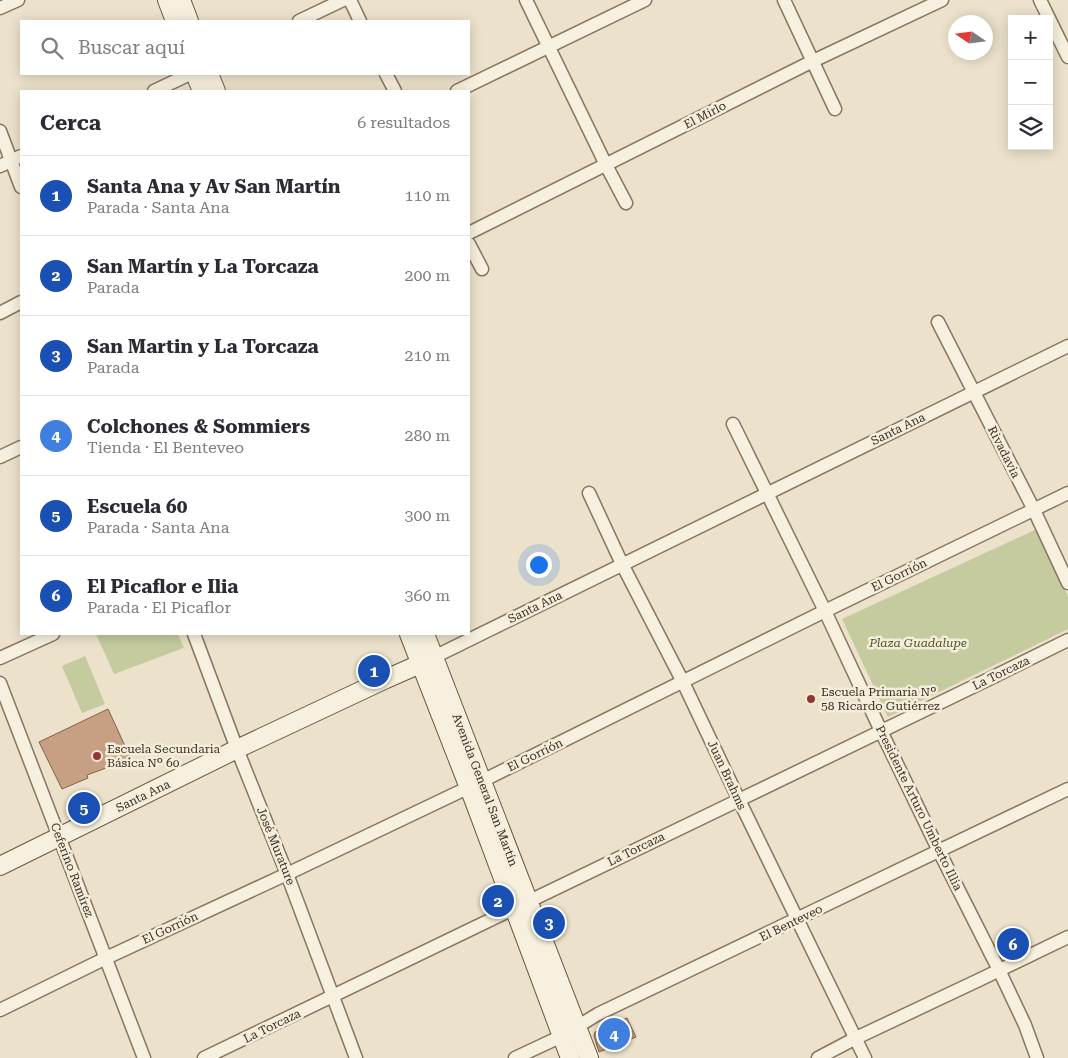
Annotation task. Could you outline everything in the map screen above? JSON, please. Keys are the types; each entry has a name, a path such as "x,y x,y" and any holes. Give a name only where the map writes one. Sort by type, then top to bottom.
{"main road":[{"path":"167,0 175,20"},
{"path":"181,0 189,20"},
{"path":"195,75 202,90"},
{"path":"209,75 216,90"},
{"name":"Avenida General San Martín","path":"410,635 427,660 522,905 589,1058"},
{"name":"Avenida General San Martín","path":"425,635 427,660"},
{"name":"Santa Ana","path":"0,866 237,749 427,660"},
{"name":"Avenida General San Martín","path":"522,905 570,1058"}],"street":[{"path":"0,8 18,0"},
{"path":"301,20 343,0"},
{"path":"350,0 360,20"},
{"path":"526,0 626,203"},
{"path":"460,90 645,0"},
{"path":"784,0 835,109"},
{"name":"El Mirlo","path":"470,233 813,61 942,0"},
{"path":"1040,0 1068,57"},
{"path":"156,90 188,75"},
{"path":"386,75 394,90"},
{"path":"0,131 20,184"},
{"path":"470,246 482,269"},
{"path":"0,313 20,303"},
{"name":"Rivadavia","path":"938,322 1034,510 1068,583"},
{"name":"Santa Ana","path":"427,660 1068,346"},
{"name":"Presidente Arturo Umberto Illia","path":"733,424 825,611 939,851 999,970 1025,1026 1037,1058"},
{"path":"0,457 20,447"},
{"name":"Juan Brahms","path":"589,493 622,564 683,682 865,1058"},
{"name":"El Gorrión","path":"0,1010 475,784 825,611 1068,494"},
{"path":"0,658 52,635"},
{"name":"José Murature","path":"194,635 356,1058"},
{"name":"La Torcaza","path":"204,1058 1068,640"},
{"name":"Ceferino Ramírez","path":"0,683 144,1058"},
{"name":"El Benteveo","path":"515,1058 562,1036 598,1014 1068,789"},
{"path":"818,1058 1068,937"}],"green space":[{"name":"Plaza Guadalupe","path":"1037,529 1068,596 1068,629 888,717 842,619"},
{"path":"96,635 178,635 184,648 114,674"},
{"path":"85,656 105,704 82,713 62,666"}],"building":[{"path":"108,709 131,759 87,775 88,778 62,789 39,742"},
{"path":"627,1018 636,1037 599,1052 594,1036 595,1032"}],"place":[{"name":"Santa Ana y Av San Martín","path":"374,671"},
{"name":"Escuela Primaria Nº 58 Ricardo Gutiérrez","path":"811,699"},
{"name":"Escuela Secundaria Básica Nº 60","path":"97,756"},
{"name":"Escuela 60","path":"84,808"},
{"name":"San Martín y La Torcaza","path":"498,901"},
{"name":"San Martin y La Torcaza","path":"549,923"},
{"name":"El Picaflor e Ilia","path":"1013,944"},
{"name":"Colchones & Sommiers","path":"614,1034"}]}
